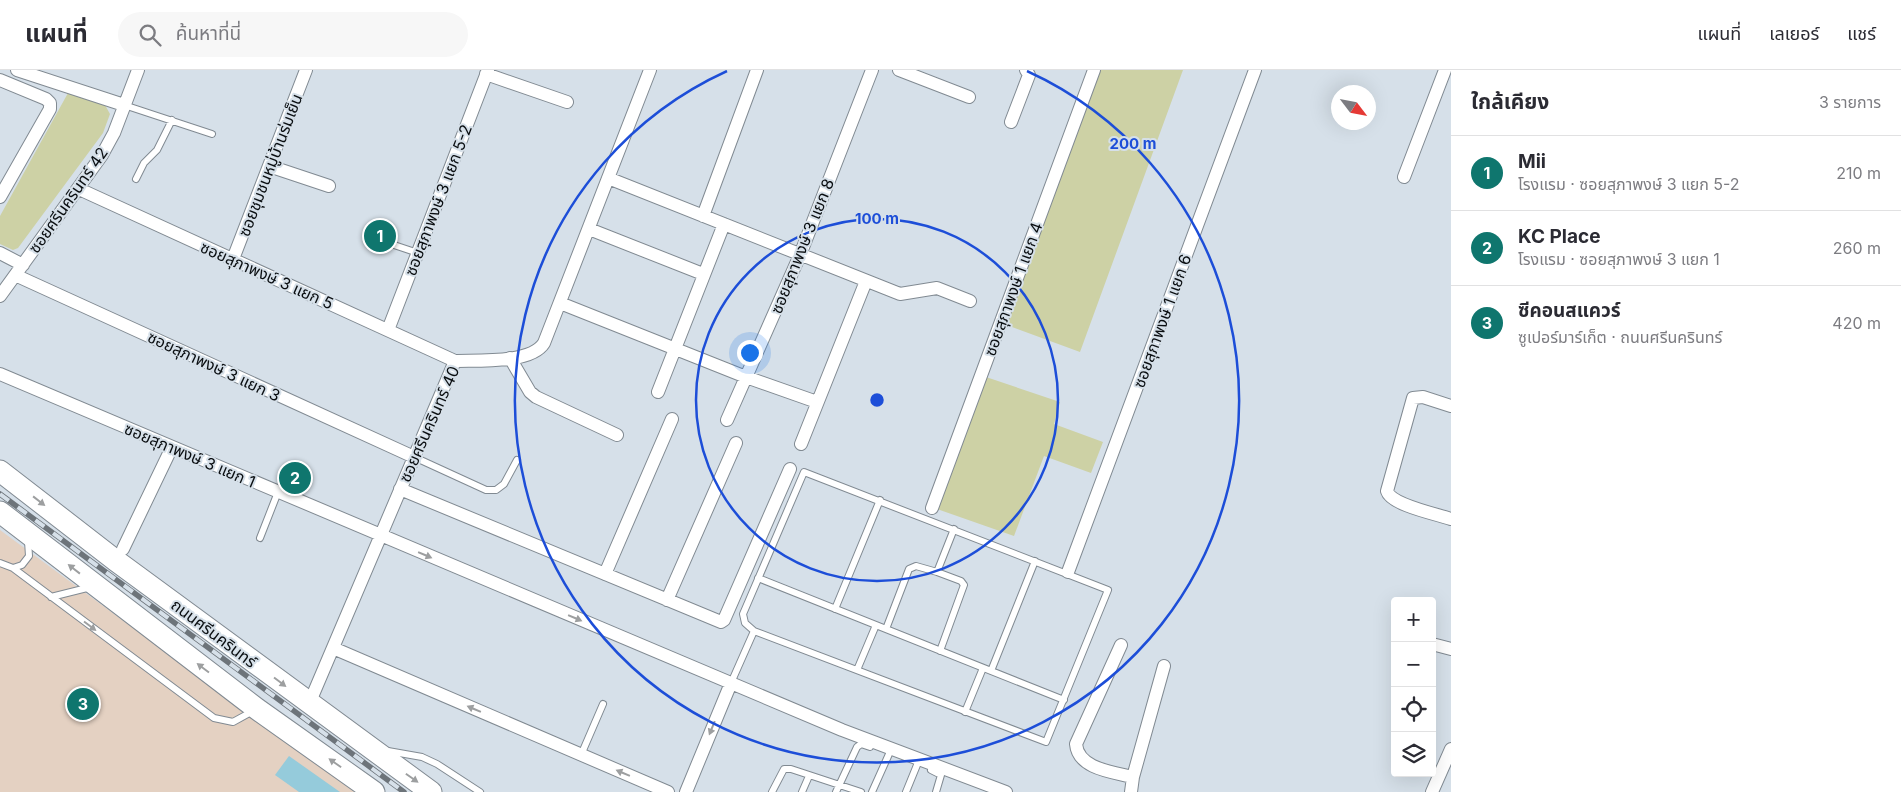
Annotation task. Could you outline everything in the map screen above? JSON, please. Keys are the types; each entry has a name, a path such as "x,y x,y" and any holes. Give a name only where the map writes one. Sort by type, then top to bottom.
{"main road":[{"name":"ถนนศรีนครินทร์","path":"0,471 115,560 367,747 431,792"},
{"path":"0,512 257,709 374,792"}],"street":[{"path":"17,70 34,73 124,105"},
{"name":"ซอยศรีนครินทร์ 42","path":"0,296 102,155 114,133 138,70"},
{"name":"ซอยชุมชนหมู่บ้านร่มเย็น","path":"233,259 306,70"},
{"name":"ซอยศรีนครินทร์ 40","path":"309,704 455,361 510,358 540,350 650,70"},
{"path":"703,216 757,70"},
{"name":"ซอยสุภาพงษ์ 3 แยก 8","path":"727,420 800,255 872,70"},
{"path":"899,70 970,97"},
{"path":"1011,122 1029,75 1026,70"},
{"name":"ซอยสุภาพงษ์ 1 แยก 4","path":"932,508 1094,70"},
{"name":"ซอยสุภาพงษ์ 1 แยก 6","path":"1068,573 1255,70"},
{"path":"1404,177 1444,70"},
{"path":"487,72 567,102"},
{"name":"ซอยสุภาพงษ์ 3 แยก 5-2","path":"388,330 487,72"},
{"path":"0,80 46,99 50,103 50,109 0,197"},
{"path":"269,166 329,186"},
{"path":"608,178 900,294 937,288 970,301"},
{"name":"ซอยสุภาพงษ์ 3 แยก 5","path":"79,189 455,361"},
{"path":"658,392 673,348 724,224"},
{"path":"589,229 703,274"},
{"name":"ซอยสุภาพงษ์ 3 แยก 3","path":"0,253 19,270 414,457"},
{"path":"801,444 866,281"},
{"path":"560,303 746,377 817,402"},
{"path":"510,358 530,392 536,397 617,434"},
{"name":"ซอยสุภาพงษ์ 3 แยก 1","path":"0,374 842,730 1006,792"},
{"path":"1451,406 1423,397 1413,398 1388,479 1388,496 1396,502 1451,519"},
{"path":"605,574 672,420"},
{"path":"668,600 736,443"},
{"path":"123,549 172,447"},
{"path":"400,489 715,621 724,620 790,469"},
{"path":"1121,645 1076,744 1077,754 1083,762 1133,777"},
{"path":"1436,645 1451,649"},
{"path":"333,648 668,792"},
{"path":"1131,792 1133,777 1164,666"},
{"path":"686,792 731,683"},
{"path":"1432,792 1451,749"}],"lane":[{"path":"124,105 212,134"},
{"path":"136,179 144,164 158,150 172,120"},
{"path":"388,243 418,253"},
{"path":"414,457 486,490 496,490 504,484 518,460"},
{"path":"803,473 810,473 1036,561 1107,589 1108,592 1064,700 1044,742 754,631 744,623 743,617 758,578 803,473"},
{"path":"260,538 278,492"},
{"path":"835,609 880,500"},
{"path":"937,572 954,529"},
{"path":"13,568 22,565 29,556 25,531"},
{"path":"990,671 1036,561"},
{"path":"0,563 13,568 214,718 233,722 257,709"},
{"path":"886,629 910,567 919,566 961,581 964,585 940,651"},
{"path":"758,578 1064,700"},
{"path":"51,597 96,586"},
{"path":"857,670 876,625"},
{"path":"731,683 754,631"},
{"path":"965,712 983,668"},
{"path":"581,755 603,704"},
{"path":"836,792 860,744 941,775 936,792"},
{"path":"367,747 422,757 480,792"},
{"path":"872,792 889,754"},
{"path":"906,792 918,765"},
{"path":"772,792 784,769 791,768 861,792"},
{"path":"802,792 810,776"}],"shaded area":[{"path":"0,530 140,633 359,792 0,792"}],"green space":[{"path":"1099,70 1183,70 1080,352 1004,324"},
{"path":"68,93 105,105 110,114 103,133 18,248 13,250 0,244 0,216"},
{"path":"986,377 1060,402 1054,424 1103,442 1091,473 1044,456 1014,536 937,509"}],"water":[{"path":"289,756 340,792 299,792 275,775"}],"railway":[{"path":"0,494 404,792"}],"place":[{"name":"Mii","path":"380,236"},
{"name":"KC Place","path":"295,478"},
{"name":"ซีคอนสแควร์","path":"83,704"}]}
